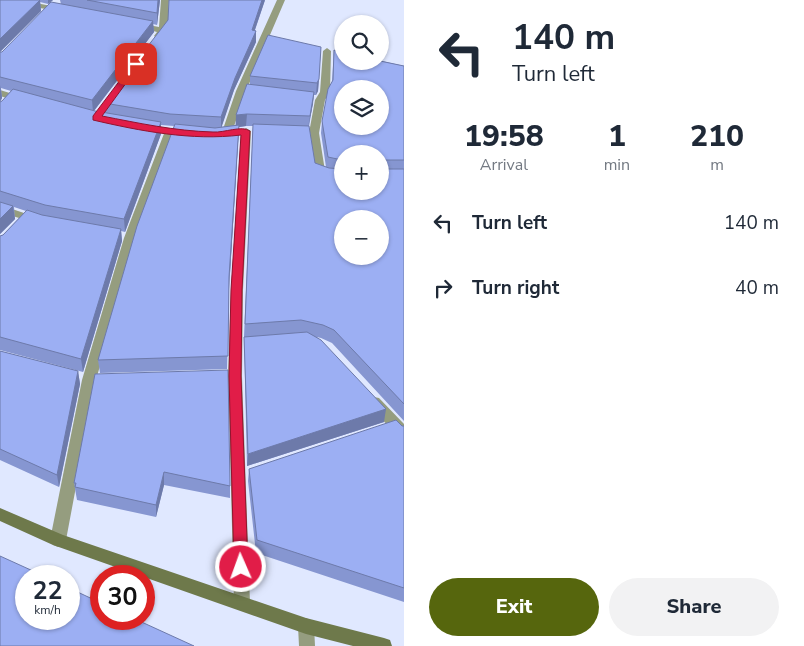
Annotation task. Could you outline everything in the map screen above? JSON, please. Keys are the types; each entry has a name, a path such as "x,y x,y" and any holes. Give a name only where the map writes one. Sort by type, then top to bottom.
{"street":[{"path":"7,0 47,11 75,13"},
{"path":"47,11 60,0"},
{"path":"151,46 163,30 165,0"},
{"path":"226,135 268,42 281,0"},
{"path":"127,24 163,30"},
{"path":"326,51 325,92 315,100 310,133 320,173 334,176"},
{"path":"0,93 8,100 30,102"},
{"path":"58,540 68,481 90,380 125,238 170,131"},
{"path":"215,135 253,131 237,290 240,344 230,376 238,477 242,603"},
{"path":"0,208 23,220 52,225"},
{"path":"366,393 400,429"},
{"path":"378,431 400,429"},
{"path":"238,477 257,471"},
{"path":"0,514 58,540 306,626 384,646"},
{"path":"306,626 307,646"}],"building":[{"path":"0,0 40,0 0,39"},
{"path":"87,0 158,0 157,13"},
{"path":"169,0 262,0 252,30 256,31 235,78 221,117 170,114 104,103 168,20"},
{"path":"51,2 153,21 92,100 0,77 0,52"},
{"path":"268,35 321,47 319,79 317,83 250,76"},
{"path":"334,50 334,70 389,70 389,63 404,66 404,160 389,160 389,145 334,145 334,158 328,157 322,121 328,89 333,80"},
{"path":"247,84 314,92 310,116 236,115"},
{"path":"13,89 95,111 161,122 124,219 45,205 0,191 0,102"},
{"path":"175,124 215,128 239,125 229,277 228,356 98,360 137,226"},
{"path":"253,124 309,126 315,163 334,168 334,200 389,200 389,169 404,169 404,404 334,330 323,325 301,320 245,324"},
{"path":"0,202 13,206 0,219"},
{"path":"27,210 42,215 121,229 81,359 0,337 0,236"},
{"path":"307,332 321,340 386,409 248,454 244,337"},
{"path":"0,351 78,371 57,475 0,449"},
{"path":"228,370 230,486 164,472 156,505 75,487 76,483 74,483 95,374"},
{"path":"396,420 404,426 404,588 257,540 249,469"},
{"path":"0,556 20,565 15,565 15,630 80,630 80,593 90,598 90,630 155,630 155,628 194,646 0,646"}],"route":[{"path":"136,64 96,118 170,131 215,135 246,131 237,290 235,376 241,567"}]}
